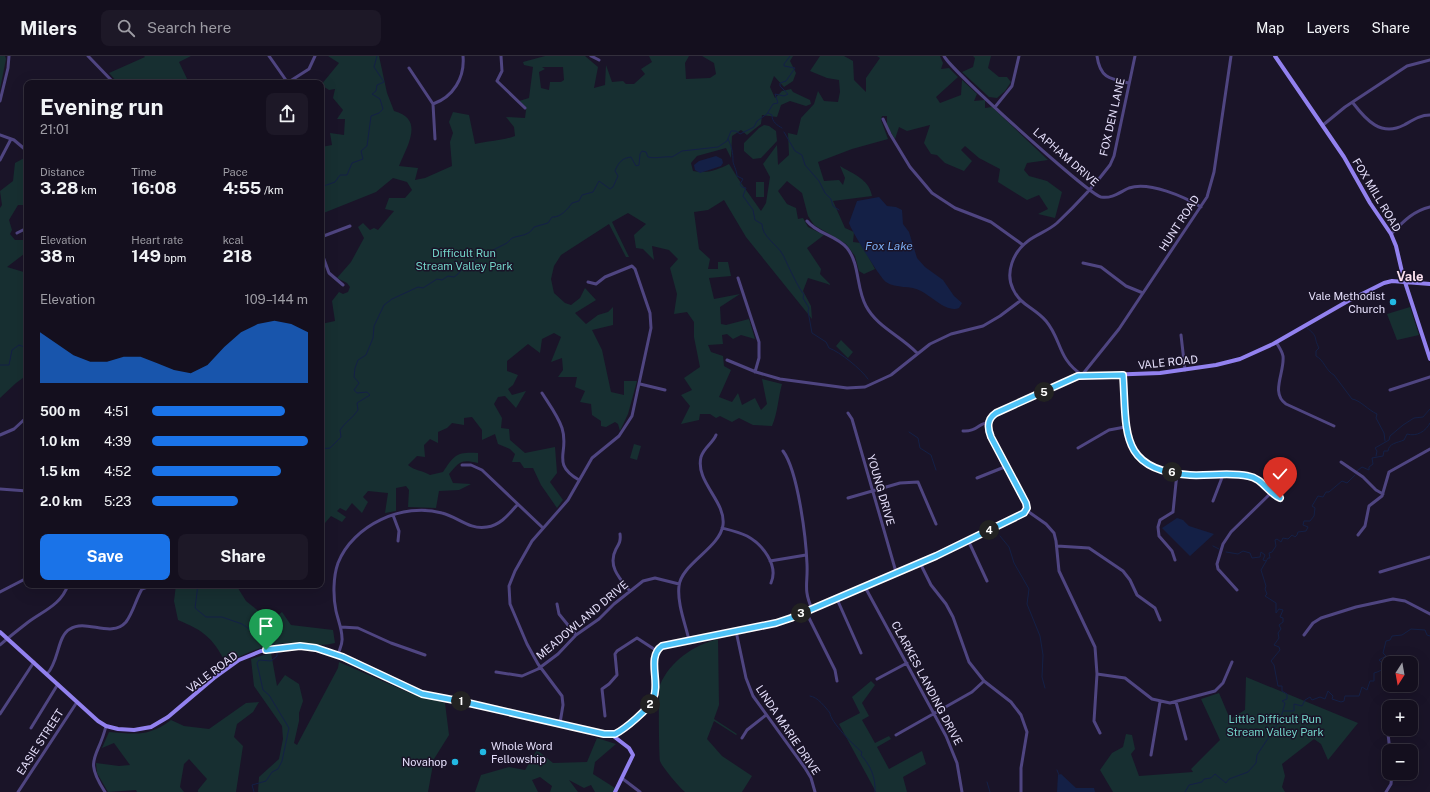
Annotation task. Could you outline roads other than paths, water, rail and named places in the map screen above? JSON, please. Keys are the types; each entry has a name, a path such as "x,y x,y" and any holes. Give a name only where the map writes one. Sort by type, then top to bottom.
{"main road":[{"name":"FOX MILL ROAD","path":"1275,56 1323,125 1391,234 1430,359"},
{"name":"VALE ROAD","path":"988,423 996,413 1082,375 1123,375 1185,370 1240,359 1276,342 1379,285 1392,281 1430,284"},
{"path":"615,792 632,760 633,752 612,735 631,722 648,706 654,698 656,687 655,660 657,651 666,645 776,623 806,612 896,572 920,563 1017,517 1026,510 1026,503 991,437 988,423"},
{"path":"0,632 106,726"},
{"name":"VALE ROAD","path":"106,726 134,730 146,729 156,725 172,715 230,666 246,657 261,651 279,648 308,647 338,655 422,694 612,735"}],"street":[{"path":"0,101 8,68 9,56"},
{"path":"88,56 111,80"},
{"path":"269,56 285,80"},
{"path":"292,80 309,69 315,56"},
{"path":"432,104 447,97 460,80 463,72 463,56"},
{"path":"501,56 502,71 497,81 525,108"},
{"path":"591,56 599,60"},
{"name":"LAPHAM DRIVE","path":"944,56 950,65 1088,190 1099,196 1108,197 1132,188 1151,188 1179,195 1201,207"},
{"path":"995,106 1012,86 1019,56"},
{"path":"1097,56 1100,70 1105,76 1114,80 1129,83"},
{"name":"FOX DEN LANE","path":"1082,375 1070,365 1062,355 1046,321 1020,301 1014,290 1010,276 1014,260 1023,246 1055,225 1088,190 1113,160 1135,56"},
{"name":"HUNT ROAD","path":"1082,375 1119,329 1201,207 1208,194 1212,182 1231,56"},
{"path":"1323,125 1345,107 1407,66 1430,60"},
{"path":"409,68 432,104 435,139"},
{"path":"1353,103 1367,121 1382,128 1397,128 1420,116 1430,115"},
{"path":"883,119 890,134 910,167 932,193 955,208 991,222 1023,246"},
{"path":"0,134 11,139 24,149"},
{"path":"0,160 11,139"},
{"path":"1391,234 1408,217 1419,210 1430,208"},
{"path":"807,221 812,226 838,240 847,249 854,262 861,295 870,312 884,326 900,337 917,353"},
{"path":"324,236 350,226"},
{"path":"17,233 24,230"},
{"path":"324,258 330,273 343,285"},
{"path":"1083,263 1099,266 1126,286 1143,293"},
{"path":"560,723 563,705 562,696 540,667 529,648 512,608 508,594 510,584 523,554 543,528 568,500 592,458 620,436 627,426 633,411 640,384 652,325 648,304 635,269 632,266 628,266 596,284 588,282"},
{"path":"738,278 759,342 759,358 755,372"},
{"path":"727,360 755,372 795,382 860,388 891,375 917,353 943,337 983,326 1020,301"},
{"path":"1181,335 1185,370"},
{"path":"1276,342 1283,356 1279,390 1281,400 1286,404 1334,426"},
{"path":"1123,375 1125,427 1131,446 1141,458 1155,466 1177,473 1252,476 1282,498"},
{"path":"1390,390 1430,377"},
{"path":"640,384 665,390"},
{"path":"542,393 562,429 564,440 561,459 563,467 568,473 579,480"},
{"name":"YOUNG DRIVE","path":"848,413 852,419 896,572"},
{"path":"0,434 14,429 24,420"},
{"path":"963,431 974,430 982,424 988,423"},
{"path":"1078,448 1109,430 1125,427"},
{"path":"689,640 679,596 679,584 685,573 718,536 722,528 721,511 702,472 700,464 703,452 716,435"},
{"path":"1358,535 1365,526 1369,506 1383,494 1386,480 1391,470 1430,449"},
{"path":"783,451 792,469 796,482 806,555 805,589 812,609"},
{"path":"1341,462 1363,477 1376,490 1383,494"},
{"path":"462,465 472,465 482,470 543,528"},
{"path":"977,478 1007,466"},
{"path":"1175,560 1172,551 1159,536 1158,527 1160,520 1173,512 1177,473"},
{"path":"1213,501 1222,475"},
{"path":"848,498 900,483 918,482 936,524"},
{"path":"0,489 24,491"},
{"path":"1237,590 1218,569 1217,564 1223,544 1231,532 1272,492"},
{"path":"338,655 342,641 341,627 336,611 336,573 341,558 353,541 364,530 377,522 412,510 434,511 445,514 467,525 486,528 502,521 518,504"},
{"path":"1026,510 1031,512 1052,530 1057,546 1059,571 1096,647 1097,674 1094,721 1100,734"},
{"path":"394,515 399,530 398,541"},
{"path":"722,528 749,537 760,546 770,561 774,574 771,583"},
{"path":"620,534 620,541 614,554 613,566 618,577 630,592"},
{"path":"968,540 987,581"},
{"path":"1057,546 1089,548 1116,566 1128,576 1137,594 1155,608 1160,620"},
{"path":"770,561 806,555"},
{"path":"1380,572 1430,557"},
{"path":"920,563 932,585 946,604 953,617 969,662 984,681 1011,702 1021,715 1027,732 1021,768 1021,792"},
{"name":"MEADOWLAND DRIVE","path":"496,672 522,676 540,667 558,654 576,635 594,623 643,581 659,579 679,584"},
{"path":"0,592 24,580"},
{"name":"CLARKES LANDING DRIVE","path":"865,587 934,713 956,759 962,792"},
{"path":"0,645 56,603 64,595 67,588"},
{"path":"47,674 54,666 62,638 68,630 77,626 108,629 122,625 128,619 142,589 145,588"},
{"path":"837,599 861,652"},
{"path":"1304,635 1313,622 1321,618 1380,601 1400,600 1430,614"},
{"path":"557,604 559,614 576,635"},
{"path":"806,612 835,670 837,681"},
{"path":"341,627 358,628 425,655"},
{"name":"LINDA MARIE DRIVE","path":"736,631 748,684 753,696 805,768 811,778 815,792"},
{"path":"605,716 602,689 610,684 617,675 615,654 617,651 637,638 657,651"},
{"path":"0,714 34,662"},
{"path":"1097,674 1125,678 1149,697 1160,702 1176,702 1218,689 1223,683 1232,662"},
{"path":"877,679 907,663"},
{"path":"896,735 972,692 984,681"},
{"path":"31,728 58,684"},
{"name":"EASIE STREET","path":"18,792 77,701"},
{"path":"1151,755 1160,702"},
{"path":"1176,702 1186,739"},
{"path":"742,738 747,730 766,715"},
{"path":"104,792 95,777 93,766 106,726"},
{"path":"623,779 640,792"},
{"path":"1386,792 1391,784 1391,780"}],"water":[{"path":"716,156 722,159 723,163 721,166 700,173 695,170 694,165 699,161"},
{"name":"Fox Lake","path":"879,197 887,206 896,207 902,210 903,224 909,232 917,258 925,267 943,280 954,296 962,303 959,308 949,308 917,289 894,286 883,279 860,244 849,223 857,201"},
{"path":"1177,518 1183,520 1189,526 1214,534 1190,556 1162,528"},
{"path":"1061,774 1076,788 1094,788 1095,792 1057,792 1058,775"}],"waterway":[{"path":"324,186 335,182 340,175 347,175 352,163 363,159 361,151 367,146 371,116 379,113 383,109 380,99 372,94 376,91 377,85 384,82 374,67 377,56"},
{"path":"324,449 330,448 341,437 340,430 358,410 357,403 370,395 367,392 357,393 354,390 359,383 354,377 355,368 358,360 366,355 373,338 374,326 384,305 392,299 418,287 423,288 437,279 442,280 448,276 454,277 463,268 479,257 507,243 512,238 527,234 534,227 548,223 552,217 561,215 572,203 579,201 582,195 593,192 599,181 610,189 613,187 618,176 615,171 616,168 625,158 631,157 636,166 639,165 640,154 642,151 646,152 648,157 654,158 672,157 682,151 718,147 727,141 731,131 736,131 740,134 754,127 757,121 767,114 773,104 778,103 775,94 784,96 788,94 780,86 780,83 786,81 795,68 784,66 790,56"},
{"path":"768,113 772,115 775,123 782,128"},
{"path":"784,132 795,151 802,155 805,165 819,181 825,193 831,199 833,206 839,210"},
{"path":"728,139 732,150 733,162 737,176 743,179 740,184 742,187 746,188 743,196 753,210 755,220 762,224 764,233 783,255 796,282 804,294 803,298 809,308 808,311 812,333 826,342 829,348 850,361 868,379"},
{"path":"1307,328 1314,335 1319,348 1316,351 1316,356 1334,375 1352,399 1358,401 1377,414 1376,418 1384,433 1385,441"},
{"path":"0,365 9,365 12,350 19,345 24,347"},
{"path":"1376,456 1377,451 1375,448 1389,440 1390,436 1403,425 1414,418 1423,417 1430,409"},
{"path":"1357,471 1362,467 1369,470 1369,467 1373,464 1372,458 1383,456 1384,451 1388,451 1390,446 1404,440 1407,434 1414,435 1421,433 1430,423"},
{"path":"909,432 918,438 920,448 931,455 936,470"},
{"path":"1283,710 1285,703 1282,701 1287,699 1287,694 1282,691 1282,686 1278,686 1274,665 1271,661 1280,650 1279,647 1274,645 1279,638 1278,633 1281,629 1279,625 1283,622 1283,618 1280,617 1283,610 1279,609 1276,613 1276,603 1265,596 1267,594 1265,589 1266,586 1261,570 1268,558 1270,558 1269,553 1272,552 1276,546 1275,540 1277,539 1281,542 1283,538 1288,539 1292,535 1295,537 1298,532 1306,531 1308,527 1303,525 1304,521 1310,521 1314,516 1315,508 1312,506 1318,496 1323,497 1326,492 1329,492 1342,481 1347,483 1355,475"},
{"path":"1000,536 1009,547 1014,563 1029,589 1027,604 1040,636 1043,655 1042,677 1045,688"},
{"path":"1213,546 1219,549"},
{"path":"1226,552 1238,554 1243,551 1250,553 1252,558 1260,557 1261,552 1265,555 1263,560 1266,561"},
{"path":"198,588 195,608 206,617 222,617 242,624 258,635 271,641 276,648"},
{"path":"1185,792 1189,785 1202,782 1204,779 1211,778 1215,774 1226,783 1229,779 1248,772 1256,763 1257,755 1280,720 1283,711 1294,711 1294,704 1302,706 1305,700 1310,697 1312,700 1320,697 1325,699 1328,691 1333,696 1332,699 1341,702 1344,701 1345,696 1359,696 1362,687 1367,690 1370,681 1374,681 1374,673 1382,670 1385,666 1379,660 1386,656 1383,653 1386,641 1390,640 1392,636 1402,635 1411,629 1425,630 1427,635 1430,636"},
{"path":"254,792 252,785 266,781 272,772 278,769 282,761 289,728 269,695 263,690 257,663 259,660 271,661 277,656 277,651"},
{"path":"810,696 816,698 824,705 838,727 862,752 861,755 870,767 873,776 875,792"},
{"path":"1057,770 1059,775"},
{"path":"987,782 990,792"}],"place":[{"name":"Vale Methodist Church","path":"1393,302"},
{"name":"Whole Word Fellowship","path":"483,752"},
{"name":"Novahop","path":"455,762"}],"district":[{"name":"Vale","path":"1410,276"}],"park label":[{"name":"Difficult Run Stream Valley Park","path":"464,259"},
{"name":"Little Difficult Run Stream Valley Park","path":"1275,725"}]}
